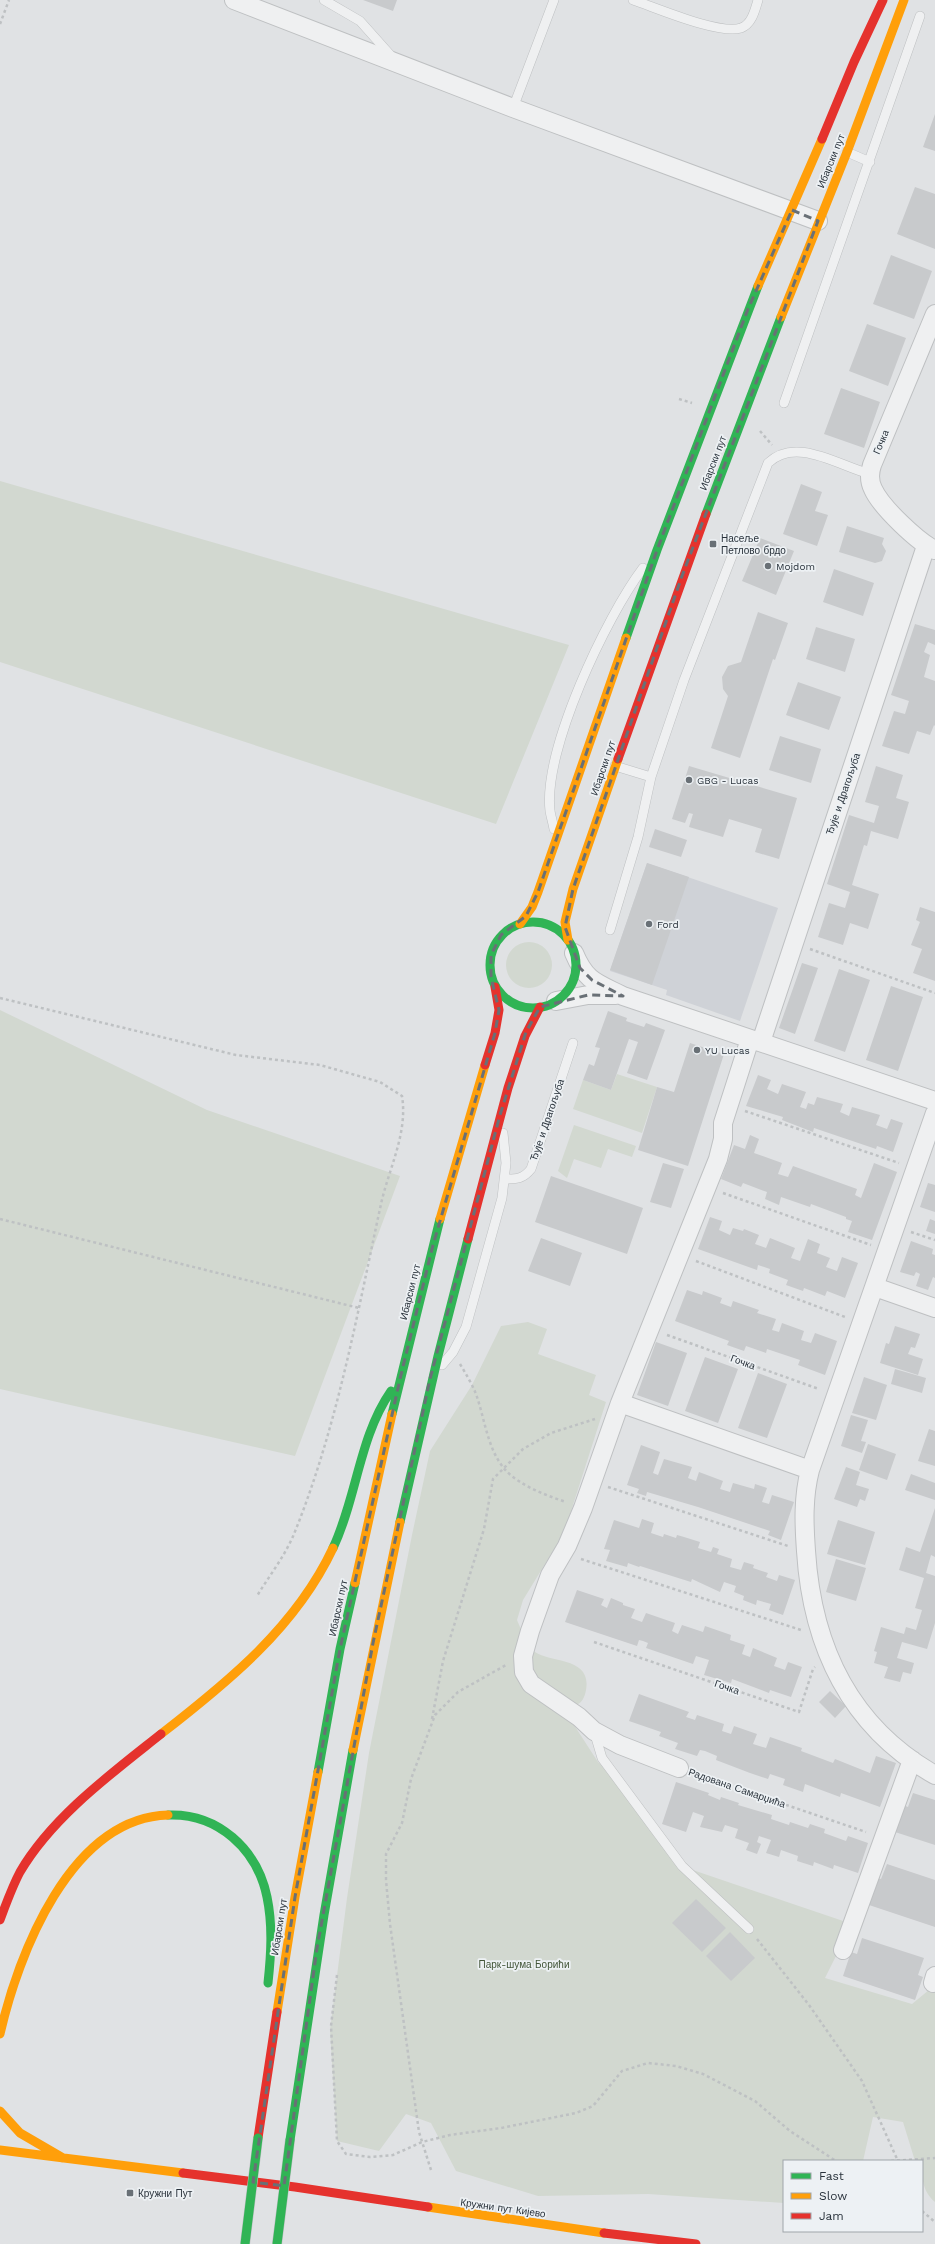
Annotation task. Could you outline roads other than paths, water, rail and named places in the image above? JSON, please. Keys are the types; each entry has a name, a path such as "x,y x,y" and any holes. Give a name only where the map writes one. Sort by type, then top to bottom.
{"main road":[{"name":"Ибарски пут","path":"520,924 532,906 538,892 657,550 748,309 792,210 854,62 883,0"},
{"name":"Ибарски пут","path":"571,947 565,922 573,889 615,766 688,561 818,221 847,152 904,0"},
{"path":"277,2244 317,1948 354,1741 391,1553 430,1379 500,1115 526,1032 548,1004 565,994 575,975 571,947 562,933 546,924 538,922 520,924 501,935 491,955 491,977 496,987 510,1002 519,1006 548,1004"},
{"name":"Ибарски пут","path":"245,2244 273,2035 297,1890 340,1650 400,1379 433,1245 467,1122 495,1033 499,1010 496,987"},
{"path":"0,1920 24,1866 47,1835 98,1786 252,1662 298,1608 313,1587 337,1539 351,1504 370,1428 382,1401 400,1379"},
{"path":"0,2034 11,1989 30,1938 49,1901 70,1874 96,1848 121,1829 166,1814 192,1815 215,1823 234,1836 258,1871 266,1894 270,1918 271,1940 267,1994"},
{"path":"266,2016 273,2035"},
{"path":"0,2111 11,2126 20,2134 63,2158"},
{"name":"Кружни пут Кијево","path":"0,2150 308,2189 543,2225 696,2244"}],"street":[{"path":"234,0 513,108 792,210 818,221"},
{"name":"Гочка","path":"870,474 872,465 935,314"},
{"path":"870,474 871,484 877,496 913,536 930,548"},
{"name":"Ђује и Драгољуба","path":"523,1656 530,1631 550,1575 564,1553 583,1508 619,1406 718,1159 723,1139 723,1123 793,943 930,548"},
{"path":"571,947 580,968 588,978 623,996 935,1101"},
{"path":"548,1004 588,995 623,996"},
{"path":"935,1113 863,1323 810,1470 805,1492 806,1551 810,1584 820,1636 829,1659 843,1688 882,1734 912,1760 935,1775"},
{"path":"875,1287 935,1308"},
{"path":"619,1406 810,1470"},
{"name":"Радована Самарџића","path":"523,1656 524,1672 531,1684 579,1717 594,1731 620,1745 679,1768"},
{"path":"843,1950 912,1760"}],"lane":[{"path":"324,0 360,21 397,63"},
{"path":"513,108 554,0"},
{"path":"634,0 694,21 729,29 742,28 751,19 758,0"},
{"path":"784,403 870,162 920,16"},
{"path":"847,152 870,162"},
{"path":"610,930 638,837 651,777 670,716 764,470 773,459 780,455 794,452 808,452 870,474"},
{"path":"557,838 550,810 551,789 561,742 572,708 600,639 637,577 657,550"},
{"path":"615,766 651,777"},
{"name":"Ђује и Драгољуба","path":"506,1179 518,1179 526,1176 531,1169 573,1044"},
{"path":"430,1379 452,1352 466,1327 476,1294 506,1179 500,1115"},
{"path":"594,1731 602,1758 682,1866 749,1929"}],"place":[{"name":"Насеље Петлово брдо","path":"713,544"},
{"name":"Mojdom","path":"768,566"},
{"name":"GBG - Lucas","path":"689,780"},
{"name":"Ford","path":"649,924"},
{"name":"YU Lucas","path":"697,1050"},
{"name":"Кружни Пут","path":"130,2193"}],"park label":[{"name":"Парк-шума Борићи","path":"524,1964"}]}
